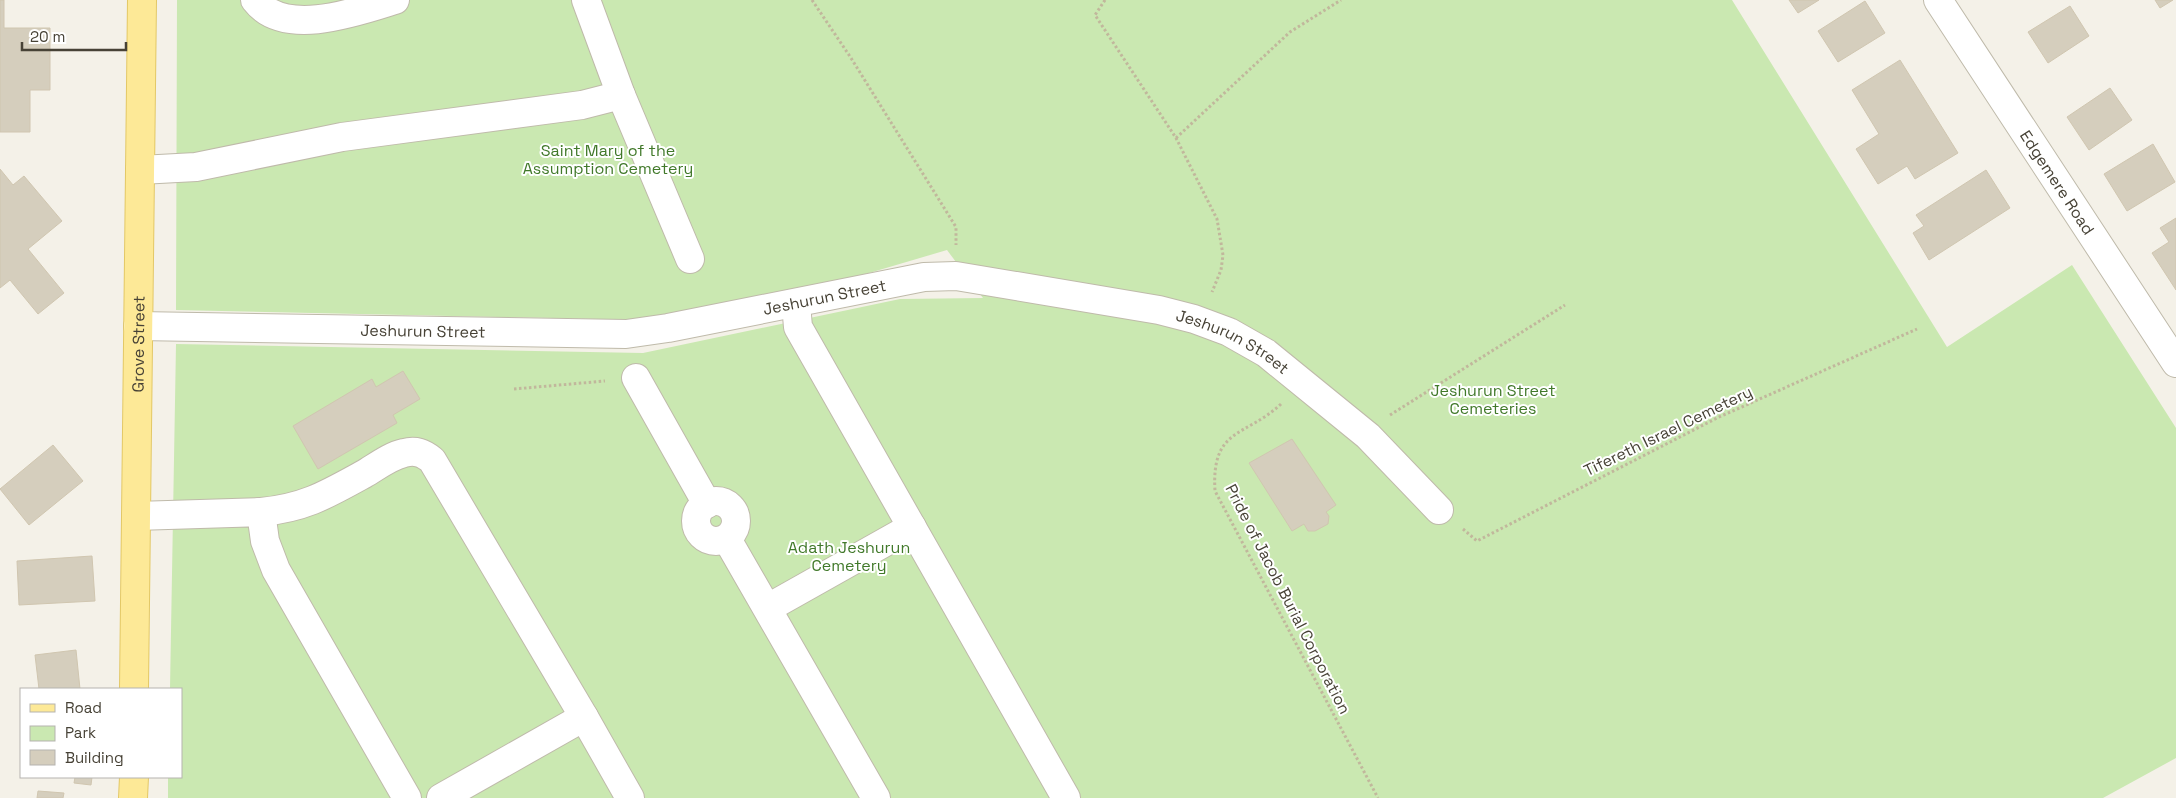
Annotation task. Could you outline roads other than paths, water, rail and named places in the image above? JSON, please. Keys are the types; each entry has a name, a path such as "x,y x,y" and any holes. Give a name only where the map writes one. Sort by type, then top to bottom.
{"main road":[{"name":"Grove Street","path":"134,688 142,0"},
{"path":"133,798 134,778"}],"street":[{"path":"254,0 275,16 285,19 307,20 343,14 395,0"},
{"path":"586,0 621,95 690,259"},
{"name":"Edgemere Road","path":"1938,0 2176,363"},
{"path":"140,170 196,166 342,137 582,105 621,95"},
{"name":"Jeshurun Street","path":"138,326 626,334 796,304 924,277 956,276 1159,310 1194,319 1230,332 1266,353 1368,436 1439,510"},
{"path":"796,304 798,328 1066,798"},
{"path":"636,378 707,504 695,516 696,530 706,539 715,541 727,539 876,798"},
{"path":"136,516 261,512 298,507 334,491 398,454 422,453 440,470 630,798"},
{"path":"261,512 265,541 276,570 407,798"},
{"path":"768,608 912,528"},
{"path":"441,798 584,717"},
{"path":"880,798 896,798"}],"park label":[{"name":"Saint Mary of the Assumption Cemetery","path":"608,159"},
{"name":"Jeshurun Street Cemeteries","path":"1493,399"},
{"name":"Adath Jeshurun Cemetery","path":"849,556"}]}
